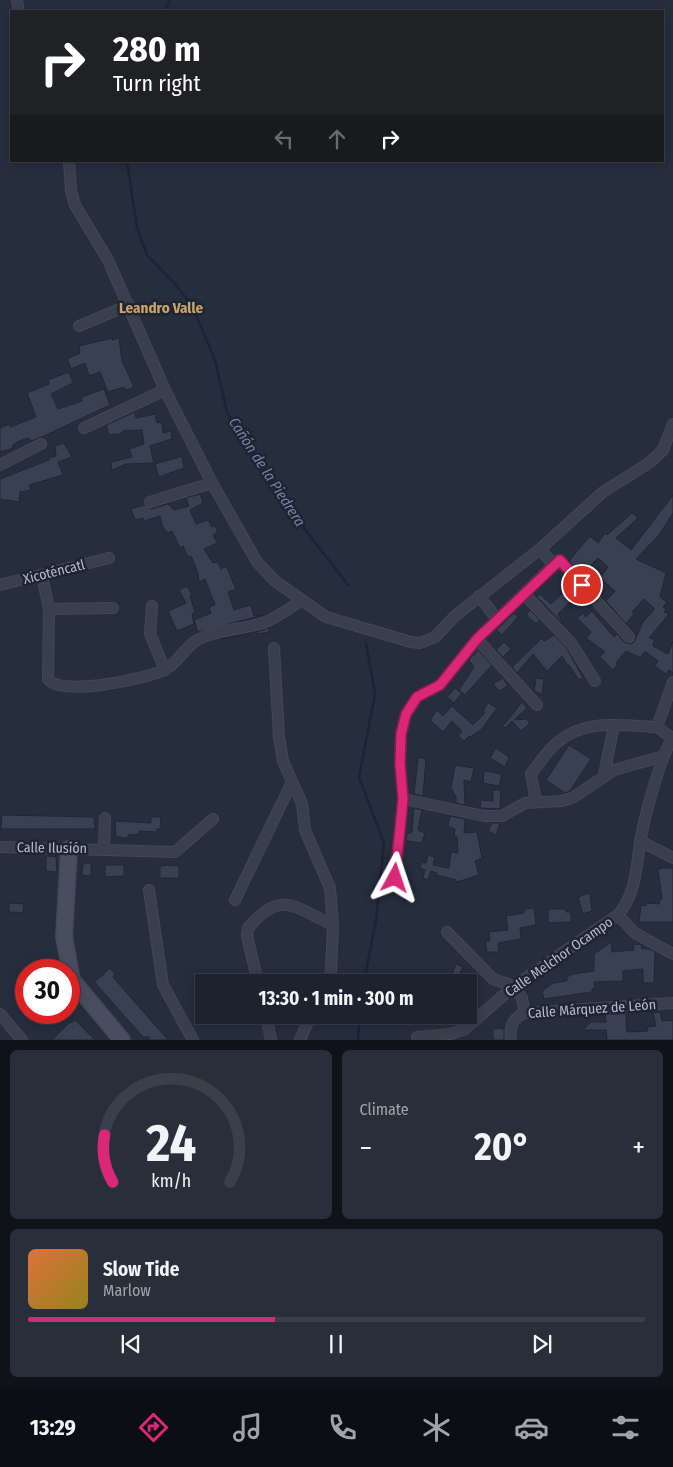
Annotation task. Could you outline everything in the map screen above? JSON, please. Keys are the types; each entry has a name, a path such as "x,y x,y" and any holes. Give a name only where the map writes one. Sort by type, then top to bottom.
{"street":[{"path":"69,162 71,191 75,205 108,260 165,390 212,483 266,574 334,620 420,643 435,637 479,596 540,549 603,492 657,457 668,442 673,424"},
{"path":"79,326 129,305"},
{"path":"84,428 165,390"},
{"path":"0,465 41,444"},
{"path":"150,502 212,483"},
{"path":"540,549 554,565"},
{"name":"Xicoténcatl","path":"0,585 109,558"},
{"path":"395,878 403,799 400,764 401,734 406,714 417,697 440,685 477,639 560,560 629,637"},
{"path":"42,576 49,609 48,679 52,683 67,686 98,685 165,670 200,638 262,623 302,600"},
{"path":"525,595 571,642 595,681"},
{"path":"479,596 497,619"},
{"path":"152,606 150,634 165,670"},
{"path":"49,609 113,608"},
{"path":"477,639 537,705"},
{"path":"274,648 279,737 283,761 302,804 305,830 330,888 333,925 330,974"},
{"path":"658,726 673,682"},
{"path":"536,802 531,774 556,743 570,733 590,725 658,726 673,738"},
{"path":"604,775 614,726"},
{"name":"Calle Melchor Ocampo","path":"416,1037 451,1034 466,1028 514,986 618,915 627,904 635,885 640,841 664,756 673,738"},
{"path":"403,799 484,816 505,816 513,808 536,802 562,801 574,796 604,775 664,756"},
{"path":"235,900 292,782"},
{"name":"Calle Ilusión","path":"104,850 105,818"},
{"name":"Calle Ilusión","path":"0,847 175,852 213,819"},
{"path":"640,841 673,858"},
{"path":"69,849 64,937 72,980 122,1040"},
{"path":"149,890 163,984 193,1040"},
{"path":"256,974 247,936 248,928 255,919 273,905 284,904 333,925"},
{"path":"618,915 635,933 673,954"},
{"path":"447,932 493,979 514,986 522,998 525,1013"},
{"name":"Calle Márquez de León","path":"511,1040 511,1026 514,1021 525,1013 673,1003"},
{"path":"0,1014 22,1040"},
{"path":"268,1024 271,1040"},
{"path":"300,1040 307,1024"}],"building":[{"path":"112,338 112,340 119,338 122,361 134,387 126,390 124,387 108,392 100,372 89,376 85,363 71,369 67,359 80,353 79,346"},
{"path":"69,372 73,383 51,394 58,409 82,401 81,397 104,389 110,405 44,436 31,441 29,438 19,441 12,446 13,448 0,452 0,428 9,424 10,427 36,417 27,393 49,384 48,380"},
{"path":"135,412 136,418 155,414 157,423 162,422 163,433 171,431 172,439 150,446 154,463 126,464 112,470 111,462 132,457 129,449 144,444 142,430 123,431 121,434 109,435 106,425"},
{"path":"64,443 72,457 58,462 63,475 29,485 31,490 20,492 19,502 0,499 0,479 49,460 49,458 56,456 55,446"},
{"path":"182,456 184,468 159,477 155,464"},
{"path":"200,494 203,503 190,510 196,524 208,520 212,527 215,526 218,532 213,535 217,543 204,549 213,563 218,562 221,569 226,566 228,570 236,589 228,592 234,610 251,605 254,616 263,615 198,632 194,620 211,613 209,607 215,605 205,579 199,582 198,573 191,556 188,557 183,546 180,548 172,531 167,533 162,525 160,516 144,521 143,518 135,520 131,509 144,505 152,509 168,504 174,510 189,506 186,498"},
{"path":"673,495 673,513 659,535 636,559 666,573 660,597 667,602 663,607 666,609 664,612 669,614 649,638 654,639 653,646 668,654 673,641 673,673 669,670 666,674 655,666 658,661 646,652 643,653 641,658 626,651 613,670 600,657 605,652 586,638 591,632 577,618 583,613 586,617 592,611 614,637 617,634 624,642 630,644 634,642 643,622 654,608 644,599 632,612 634,614 626,624 606,601 615,591 600,578 608,567 598,558 588,568 590,570 583,577 569,561 590,536 598,543 605,533 607,535 632,513 638,518 616,538 631,550"},
{"path":"187,586 192,595 190,596 195,612 192,614 194,624 177,631 168,611 186,603 179,590"},
{"path":"566,590 574,598 558,614 563,624 537,597 540,594 551,604"},
{"path":"530,610 540,620 536,624 526,615"},
{"path":"514,613 518,617 502,635 496,630"},
{"path":"269,628 269,632 221,639 257,632"},
{"path":"554,635 566,647 583,678 579,680 562,656 547,671 533,654 517,673 512,667 542,638 544,641"},
{"path":"504,642 511,649 503,657 496,650"},
{"path":"478,650 492,665 465,695 459,690 474,667 469,660"},
{"path":"503,678 508,686 499,691 493,684"},
{"path":"536,678 544,679 542,694 534,691"},
{"path":"455,688 462,693 454,703 447,697"},
{"path":"522,702 527,708 514,720 526,719 530,723 521,731 512,721 505,728 503,726"},
{"path":"488,703 497,708 481,730 464,741 458,736 462,731 452,721 443,732 430,720 437,710 443,716 452,706 473,725 485,713 483,711"},
{"path":"569,745 591,759 570,791 565,793 546,780"},
{"path":"496,748 509,757 505,767 490,758"},
{"path":"418,757 426,759 423,796 414,794"},
{"path":"455,765 474,768 471,782 464,780 465,805 456,803 456,797 451,788"},
{"path":"484,771 502,774 499,786 483,783"},
{"path":"493,790 501,790 500,809 480,808 481,800 493,801"},
{"path":"414,808 422,810 418,830 425,833 422,843 406,841 407,833 412,831"},
{"path":"2,815 94,817 95,829 1,829"},
{"path":"450,816 465,819 464,833 477,832 482,858 475,861 479,875 457,882 456,880 436,875 437,873 431,871 428,880 423,878 425,870 420,868 422,862 426,863 428,855 435,857 433,865 449,868 451,852 458,853 457,837 454,836 455,829 448,826"},
{"path":"151,817 161,817 160,829 157,829 157,832 139,831 139,834 128,835 128,838 116,837 115,821 151,823"},
{"path":"492,823 500,823 496,835 488,831"},
{"path":"46,856 56,857 57,872 46,871"},
{"path":"91,863 91,876 82,875 83,864"},
{"path":"105,865 124,865 124,876 105,877"},
{"path":"160,866 179,866 179,878 160,878"},
{"path":"673,868 673,922 639,922 641,905 646,906 646,903 659,904 660,899 662,899 658,870"},
{"path":"590,893 592,911 583,914 578,897"},
{"path":"9,903 24,904 23,913 9,912"},
{"path":"534,908 536,925 520,928 521,939 498,943 499,952 487,952 485,941 490,941 489,932 508,930 506,916 524,913 524,909"},
{"path":"548,909 565,909 566,912 571,912 571,922 548,923"},
{"path":"611,942 612,952 634,950 633,945 641,944 642,949 650,949 655,952 654,983 643,983 643,969 623,971 623,981 594,982 595,989 592,989 592,992 544,999 542,991 553,983 567,981 567,977 573,974 594,971 594,954"},
{"path":"456,964 463,967 460,974 452,974"},
{"path":"110,968 115,974 113,977 168,1040 148,1040 150,1037 143,1037 98,986 95,982"},
{"path":"660,1012 662,1021 673,1020 673,1040 607,1040 606,1030 583,1030 591,1022 606,1022 605,1014 626,1013 627,1032 648,1031 647,1027 656,1026 653,1013"},
{"path":"68,1024 79,1024 95,1040 52,1040"},
{"path":"504,1028 504,1040 493,1040 493,1029"}],"waterway":[{"name":"Cañón de la Piedrera","path":"165,10 170,0"},
{"name":"Cañón de la Piedrera","path":"127,162 137,228 147,255 176,285 192,306 215,360 227,412 306,531 348,585"},
{"name":"Cañón de la Piedrera","path":"366,643 375,694 359,777 384,843 376,920 366,974"},
{"name":"Cañón de la Piedrera","path":"358,1040 359,1024"}],"district":[{"name":"Leandro Valle","path":"161,308"}],"route":[{"path":"395,878 403,799 400,764 401,734 406,714 412,704 422,693 435,689 440,685 477,639 560,560 582,585"}]}
